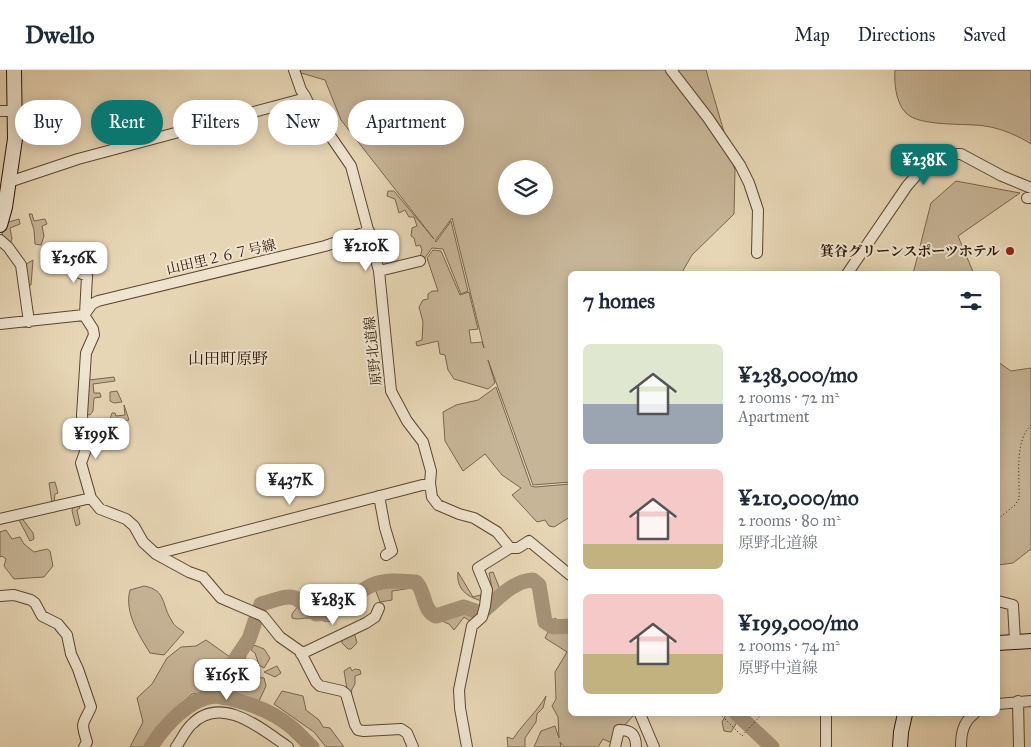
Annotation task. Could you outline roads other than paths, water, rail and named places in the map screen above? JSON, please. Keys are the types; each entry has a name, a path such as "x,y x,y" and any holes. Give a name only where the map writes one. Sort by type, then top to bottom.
{"street":[{"path":"0,224 6,207 15,139 7,111 14,70"},
{"name":"原野北道線","path":"294,70 301,90 320,128 329,134 352,166 379,271 391,391 407,421 423,442 431,471 432,497 438,505 474,518 497,532 510,548"},
{"path":"672,70 708,118 740,165 749,183 758,210 757,253"},
{"path":"9,182 78,159 306,98"},
{"path":"849,271 907,186 920,170 933,160 961,154 1002,176 1031,188"},
{"name":"山田里２６７号線","path":"84,314 92,304 98,301 324,246 369,231"},
{"path":"0,240 21,265 29,322"},
{"path":"68,261 70,269 88,276 84,314 93,329 94,335 86,353 82,415 85,452 81,463 91,498 100,508 126,519 134,526 143,542 156,554 189,572 203,577 221,598 263,616 280,637 301,654 320,686 342,691 346,694 355,726 358,730 401,728 407,733 414,747"},
{"path":"379,271 420,261"},
{"path":"0,324 84,314"},
{"path":"156,554 430,483"},
{"path":"379,496 385,528 392,551 386,556"},
{"path":"0,520 91,498"},
{"path":"467,747 460,708 459,690 472,626 482,617 485,606 486,590 478,568 510,548 518,548 529,541 568,573"},
{"path":"0,596 14,595 31,600 35,603 42,616 58,624 67,636 71,654 91,707 83,721 82,727 87,742 84,747"},
{"path":"1000,602 1013,605 1015,641"},
{"path":"301,654 366,623 375,617 378,608"},
{"path":"1000,643 1031,641"},
{"path":"1018,701 1019,747"},
{"path":"1000,704 1031,701"},
{"path":"176,747 192,724 206,715 220,713 246,718 288,747"},
{"path":"641,716 654,747"},
{"path":"826,716 826,747"},
{"path":"900,747 905,716"},
{"path":"961,747 961,734 968,718 971,716"},
{"path":"616,747 618,730 627,730 633,733 636,747"}],"waterway":[{"path":"215,696 225,681 230,667 249,639 261,604 286,597 296,598 316,614 326,613 341,607 364,589 377,583 394,581 416,582 428,610 436,616 464,607 481,613 512,587 525,581 533,580 539,585 545,622 553,627 568,626"},
{"path":"151,747 178,714 196,702 215,696 244,702 268,712 290,726 312,747"},
{"path":"739,716 772,747"}],"place":[{"name":"箕谷グリーンスポーツホテル","path":"1010,251"}],"district":[{"name":"山田町原野","path":"228,358"}]}
